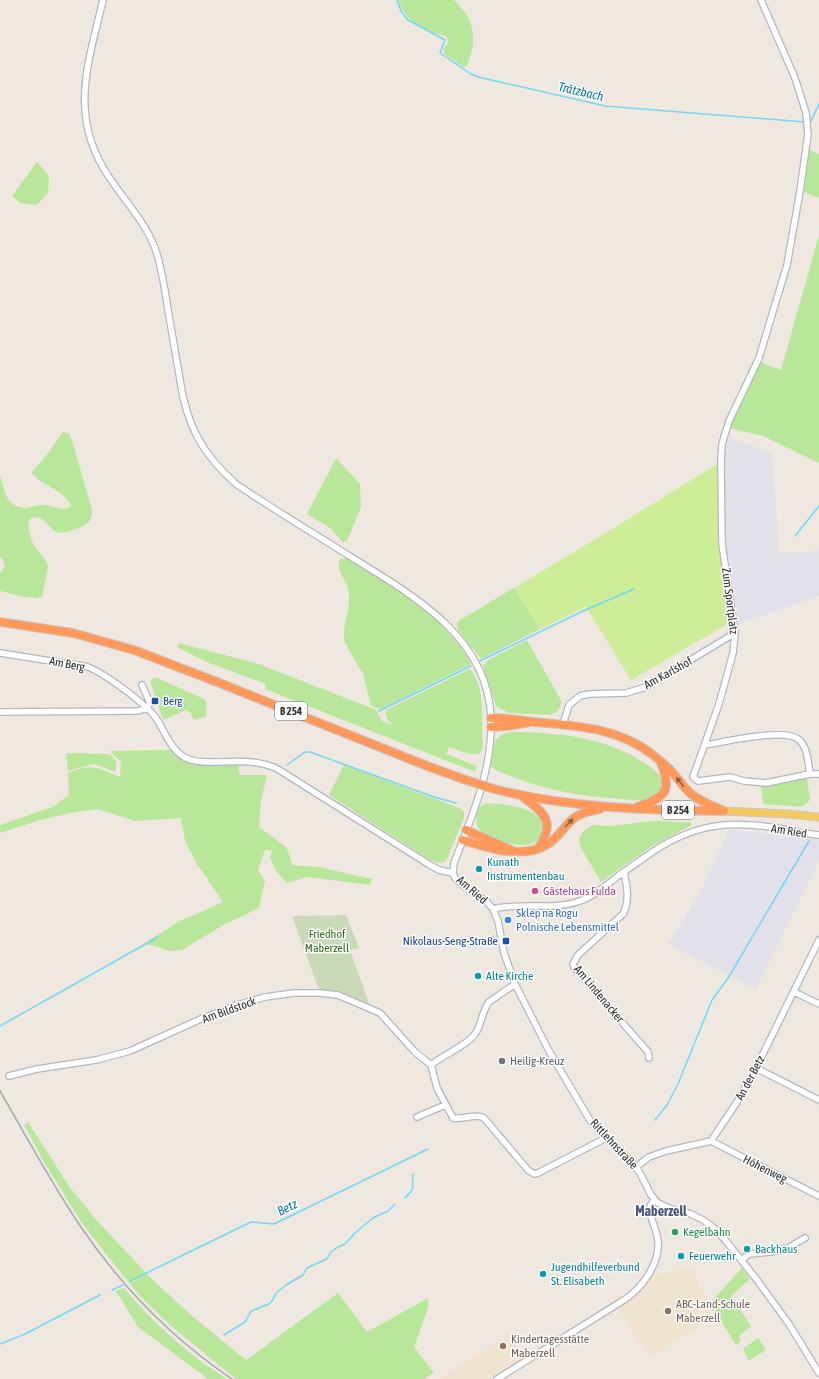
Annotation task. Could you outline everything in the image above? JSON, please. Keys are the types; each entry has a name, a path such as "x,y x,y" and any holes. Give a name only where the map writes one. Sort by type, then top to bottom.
{"highway":[{"name":"B 254","path":"0,622 73,633 134,650 427,766 494,789 558,802 606,807 724,811"},
{"path":"491,718 518,719 532,722 590,727 620,737 647,750 671,770 692,795 703,802 724,811"},
{"path":"491,727 519,725 532,722"},
{"path":"632,809 656,800 664,792 666,788 666,777 660,762"},
{"path":"519,795 538,808 547,821 548,830 539,847"},
{"path":"463,840 499,851 527,851 548,844 569,822 579,815 606,807"},
{"path":"466,830 512,851"}],"main road":[{"name":"B 254","path":"724,811 819,817"}],"street":[{"path":"103,0 86,75 84,102 88,130 99,160 109,177 145,228 154,247 163,279 186,413 197,439 213,462 236,484 406,592 436,614 459,638 476,662 484,680 488,695 491,718 489,749 485,774 479,795 454,863 453,873"},
{"name":"Zum Sportplatz","path":"761,0 795,78 806,113 808,134 799,199 787,265 759,358 728,421 722,444 722,544 735,633 733,653 719,704 706,745 693,777 698,781 730,777 744,781 766,783 810,774"},
{"name":"Am Karlshof","path":"563,724 569,705 580,696 626,692 646,687 735,633"},
{"name":"Am Berg","path":"0,653 87,667 119,686 147,708 156,718 168,740 180,754 186,758 204,762"},
{"name":"Am Berg","path":"142,685 150,703 147,708"},
{"path":"0,712 138,711 147,708"},
{"path":"706,745 774,735 786,735 798,740 805,748 810,774 819,774"},
{"name":"Am Ried","path":"204,762 258,762 276,768 430,865 439,870 453,873 455,878 465,887 486,901 492,909 503,906 558,906 582,901 596,893 655,850 692,831 710,826 756,826 819,836"},
{"name":"Am Lindenacker","path":"624,872 628,893 626,909 623,914 578,955 573,964 648,1052 648,1058"},
{"name":"Rittlehnstraße","path":"492,909 498,921 504,953 515,984 549,1051 591,1122 636,1167 654,1200"},
{"name":"An der Betz","path":"711,1141 737,1102 756,1068 819,940"},
{"path":"515,984 489,1002 486,1006 477,1031 471,1038 431,1065 436,1085 445,1105 453,1118 458,1119 480,1116 484,1118 534,1174 606,1138"},
{"path":"794,992 819,1004"},
{"name":"Am Bildstock","path":"9,1076 37,1069 96,1060 130,1051 203,1018 237,1005 265,997 294,993 338,995 380,1013 416,1052 431,1065"},
{"path":"756,1068 819,1100"},
{"path":"417,1117 445,1105"},
{"path":"636,1167 649,1157 666,1151 711,1141"},
{"name":"Höhenweg","path":"711,1141 819,1196"},
{"path":"497,1379 633,1294 651,1269 657,1252 657,1234 650,1211 650,1206 654,1200 666,1208 691,1214 707,1222 718,1232 742,1260 790,1324 819,1373"},
{"path":"742,1260 749,1254 788,1248 805,1238"}],"shaded area":[{"path":"727,437 772,453 779,553 819,551 819,596 737,625 723,543 723,461"},
{"path":"729,830 819,838 819,861 756,989 668,944 700,893"},
{"name":"ABC-Land-Schule Maberzell","path":"693,1266 700,1286 717,1315 649,1357 618,1308 634,1298 651,1277"},
{"name":"Kindertagesstätte Maberzell","path":"509,1334 524,1358 490,1379 439,1379"}],"green space":[{"path":"398,0 454,0 467,16 473,31 472,48 466,67 444,54 444,49 448,43 447,37 436,34 412,21 404,12"},
{"path":"808,149 819,154 819,198 804,192"},
{"path":"37,162 49,176 48,193 37,205 20,203 12,196"},
{"path":"819,235 819,463 763,436 729,428 761,362 781,370"},
{"path":"63,432 69,434 71,437 92,510 92,515 88,523 82,527 62,533 53,530 38,517 30,519 29,530 32,541 48,566 42,597 33,598 0,591 0,574 5,566 0,556 0,476 5,493 15,505 28,508 37,505 46,505 60,509 70,507 71,505 63,495 31,473 49,452"},
{"path":"337,459 360,484 361,507 347,541 343,542 330,528 307,514 335,460"},
{"path":"719,463 719,547 731,622 631,680 586,607 540,629 514,588"},
{"path":"341,558 350,560 417,603 446,629 459,644 470,661 470,665 385,707 380,709 371,706 363,674 345,643 344,630 349,606 349,593 340,571 339,562"},
{"path":"514,588 540,629 481,659 458,630 457,623"},
{"path":"527,640 562,702 558,711 550,715 510,713 500,709 496,706 483,666 488,660"},
{"path":"179,643 259,664 376,710 382,721 393,725 387,719 386,710 470,669 475,677 481,695 482,750 479,754 469,754 449,747 446,754 477,766 475,772 265,689 266,684 209,663 177,647"},
{"path":"153,678 157,678 204,699 206,701 206,717 194,720 190,712 186,710 163,719 151,684 151,680"},
{"path":"510,732 565,735 600,742 617,748 634,756 655,771 662,780 662,787 655,796 651,798 636,800 594,797 568,793 522,780 494,769 491,766 493,749 496,740 504,734"},
{"path":"170,750 206,764 238,765 240,775 267,775 261,801 259,827 286,847 292,865 319,867 372,879 370,885 308,877 287,883 277,872 270,858 272,850 265,850 258,870 265,881 259,908 225,924 182,950 167,951 156,946 143,944 180,921 223,902 197,864 185,841 181,818 135,821 97,809 75,812 40,820 0,833 0,825 52,807 69,795 68,773 89,767 100,769 120,777 121,762 110,751"},
{"path":"66,753 110,754 116,761 116,772 94,764 68,771"},
{"path":"344,765 462,809 464,812 464,818 446,861 441,863 432,861 329,795"},
{"path":"807,779 810,800 802,807 763,804 761,785"},
{"path":"486,803 502,804 522,808 531,812 543,823 542,835 531,844 518,845 501,842 485,835 477,825 476,818 479,807"},
{"path":"653,821 690,822 692,825 652,846 601,882 580,846 579,839 582,833 593,825 611,826"},
{"name":"Friedhof Maberzell","path":"346,915 359,948 350,950 370,1006 337,992 319,990 292,916"},
{"path":"28,1122 69,1186 97,1221 153,1280 192,1316 246,1360 338,1293 367,1332 428,1298 428,1308 414,1347 434,1373 424,1379 236,1379 171,1326 141,1297 109,1258 82,1223 44,1162 24,1125"},
{"path":"742,1268 750,1279 731,1296 751,1326 739,1336 741,1340 736,1345 710,1303"},
{"path":"124,1288 159,1325 185,1349 227,1379 208,1379 138,1327 116,1291"},
{"path":"758,1338 766,1350 749,1361 743,1349"}],"waterway":[{"name":"Trätzbach","path":"397,0 401,11 408,20 445,40 440,53 471,74 478,77 605,106 805,122"},
{"name":"Trätzbach","path":"811,121 819,104"},
{"path":"795,536 819,506"},
{"path":"480,661 583,611 634,589"},
{"path":"379,711 471,666"},
{"path":"287,765 305,752 310,752 434,797 456,803"},
{"path":"655,1120 667,1105 678,1084 712,1000 728,978 809,841"},
{"path":"0,1026 158,937"},
{"name":"Betz","path":"130,1281 251,1222 274,1224 428,1149"},
{"path":"405,1198 411,1192 413,1187 413,1174"},
{"path":"224,1335 245,1322 251,1311 269,1304 276,1293 303,1275 307,1268 327,1259 331,1252 345,1244 355,1233 373,1218 388,1211 395,1204"},
{"name":"Betz","path":"112,1290 123,1285"},
{"name":"Betz","path":"0,1344 25,1334 100,1295"}],"railway":[{"path":"0,1091 59,1194 113,1270 149,1310 169,1329 189,1347 232,1379"}],"place":[{"name":"Berg","path":"155,701"},
{"name":"Kunath Instrumentenbau","path":"479,869"},
{"name":"Gästehaus Fulda","path":"535,891"},
{"name":"Sklep na Rogu Polnische Lebensmittel","path":"508,920"},
{"name":"Nikolaus-Seng-Straße","path":"506,941"},
{"name":"Alte Kirche","path":"478,976"},
{"name":"Heilig-Kreuz","path":"502,1061"},
{"name":"Kegelbahn","path":"675,1232"},
{"name":"Backhaus","path":"747,1249"},
{"name":"Feuerwehr","path":"681,1256"},
{"name":"Jugendhilfeverbund St. Elisabeth","path":"543,1274"},
{"name":"ABC-Land-Schule Maberzell","path":"668,1311"},
{"name":"Kindertagesstätte Maberzell","path":"503,1346"}],"district":[{"name":"Maberzell","path":"661,1211"}]}
